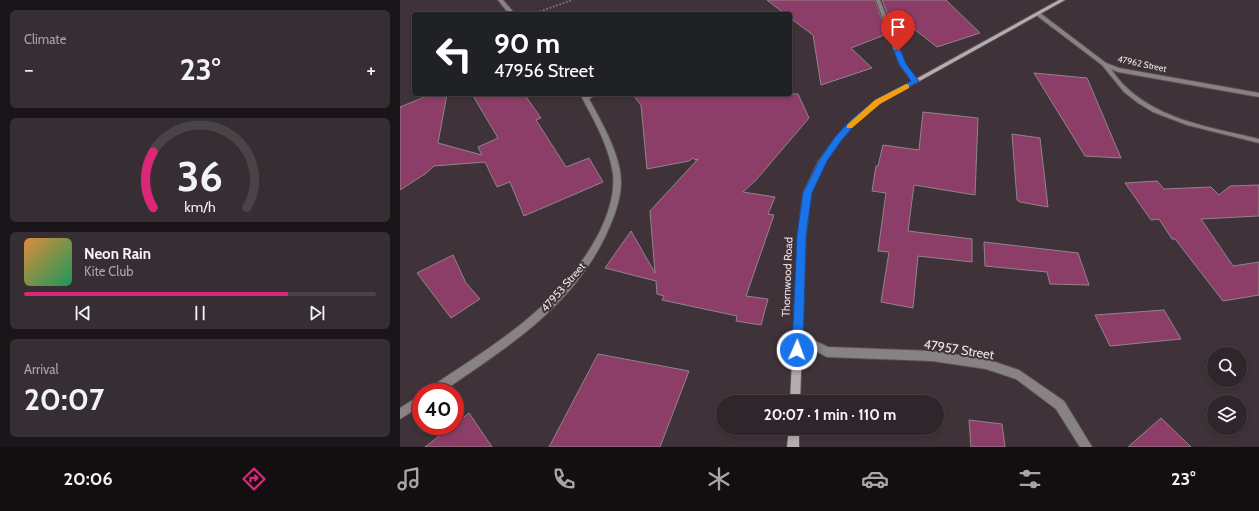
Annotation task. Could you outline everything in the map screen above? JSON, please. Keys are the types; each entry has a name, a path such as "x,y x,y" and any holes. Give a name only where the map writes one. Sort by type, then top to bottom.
{"street":[{"path":"500,0 510,12"},
{"path":"878,0 902,64 915,81"},
{"name":"Thornwood Road","path":"795,395 802,235 807,193 823,160 838,139 854,122 878,102 1063,0"},
{"name":"47962 Street","path":"1038,14 1104,64 1118,70 1259,95"},
{"path":"1104,64 1125,90 1140,102 1158,113 1174,119 1259,141"},
{"name":"47953 Street","path":"445,383 521,331 556,298 580,270 603,234 613,206 617,183 614,158 584,96"},
{"name":"47957 Street","path":"798,337 827,352 932,356 986,364 1019,375 1060,405 1086,447"},
{"path":"400,414 412,406"},
{"path":"794,435 794,447"}],"path":[{"path":"539,12 572,0"}],"building":[{"path":"767,0 875,0 887,34 851,48 872,68 821,85 813,35 792,19 792,12 782,12"},
{"path":"882,0 946,0 980,33 937,47 909,25 894,31"},
{"path":"1034,73 1087,78 1121,158 1085,156"},
{"path":"792,94 798,94 809,118 756,180 743,192 775,197 768,214 774,215 746,296 768,299 761,325 736,321 737,316 662,300 664,296 657,294 656,281 605,268 631,231 655,273 650,211 698,159 695,160 693,158 689,161 647,169 641,105 634,96 792,96"},
{"path":"427,96 447,96 438,143 482,155 478,147 498,138 473,96 525,96 541,118 536,120 566,167 589,158 603,182 524,216 510,182 497,187 485,162 434,166 425,174 400,190 400,107"},
{"path":"923,112 978,118 975,195 914,185 908,231 972,239 972,262 918,256 913,308 881,302 889,252 878,251 886,193 872,191 876,166 878,166 883,145 919,150"},
{"path":"1012,134 1040,138 1048,207 1020,202 1017,200"},
{"path":"1157,181 1164,189 1211,187 1219,195 1230,186 1259,185 1259,216 1201,219 1233,266 1259,262 1259,295 1223,301 1175,239 1172,239 1159,219 1151,220 1125,183"},
{"path":"984,242 1078,253 1089,285 1050,284 1047,272 985,266"},
{"path":"453,255 466,283 480,299 451,318 417,273"},
{"path":"1164,310 1181,339 1110,346 1095,315"},
{"path":"598,354 689,371 660,447 549,447"},
{"path":"469,413 492,447 425,447 440,435 464,435 464,417"},
{"path":"1161,418 1191,447 1128,447"},
{"path":"969,420 1002,424 1005,447 971,447"}],"slow traffic":[{"path":"849,126 878,102 906,86"}],"route":[{"path":"797,350 802,235 807,193 823,160 838,139 854,122 878,102 915,81 902,64 898,51"}]}
